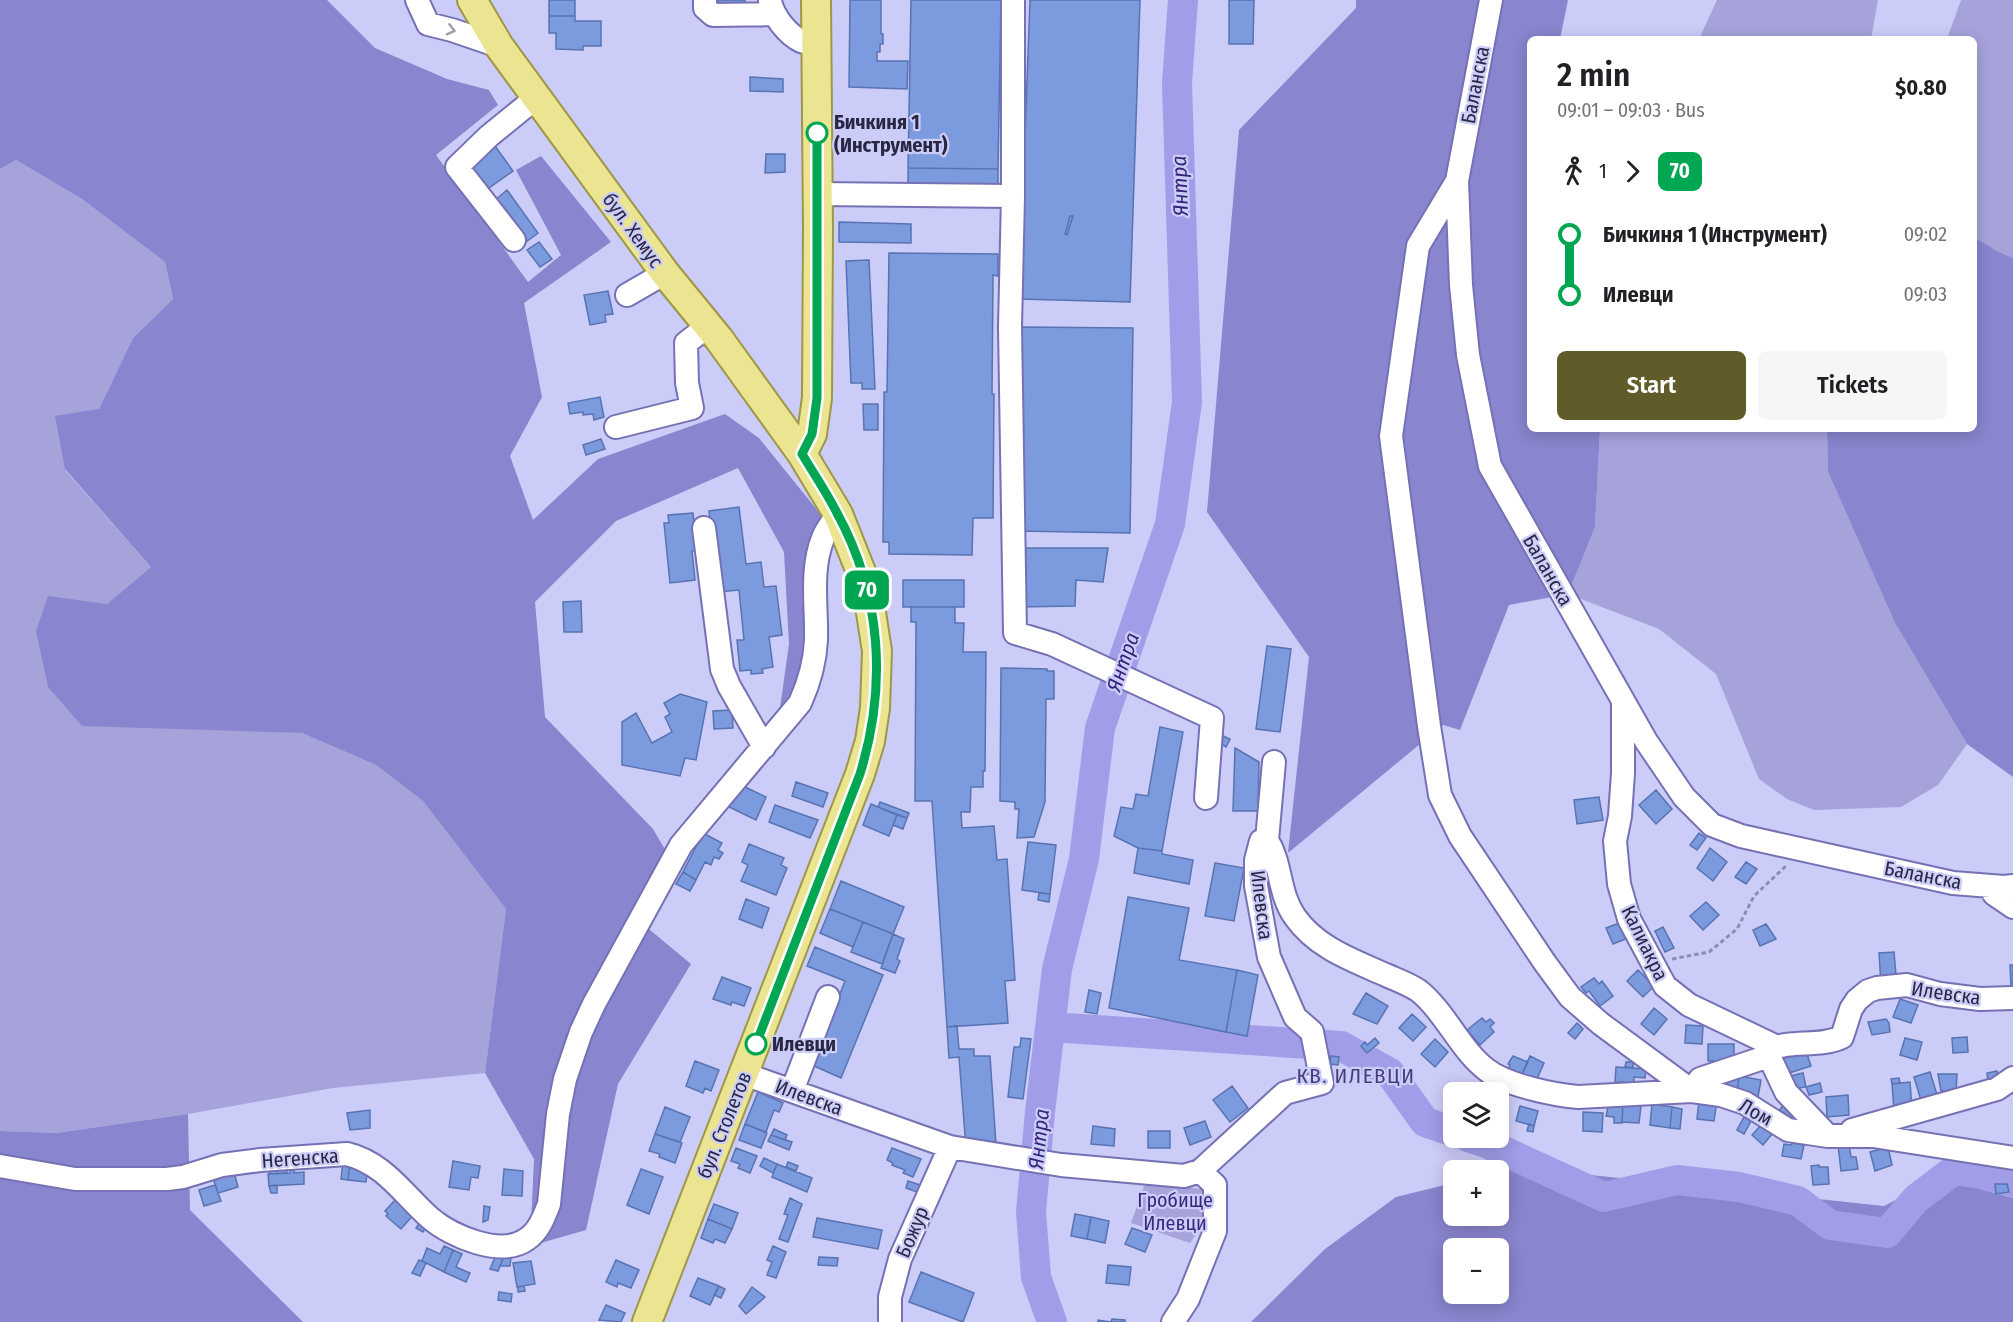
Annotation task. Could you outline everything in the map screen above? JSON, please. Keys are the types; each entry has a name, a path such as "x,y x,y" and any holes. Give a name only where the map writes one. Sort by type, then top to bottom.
{"main road":[{"name":"бул. Хемус","path":"472,0 499,46 665,273 708,326 802,454"},
{"path":"802,454 812,434 817,398 816,0"},
{"name":"бул. Столетов","path":"646,1322 860,774 870,741 875,708 877,651 867,587 838,514 802,454"}],"street":[{"path":"417,0 428,24 499,46"},
{"path":"705,0 705,8 713,15 772,7 788,30 801,41 816,43"},
{"path":"1012,0 1013,196 1010,327 1015,633 1052,644 1212,718 1206,798"},
{"name":"Баланска","path":"1491,0 1457,181 1461,285 1468,355 1490,466 1623,702 1646,741 1684,796 1712,825 1741,836 1953,883 2002,886"},
{"path":"514,240 457,167 489,136 537,97"},
{"name":"Лом","path":"1457,181 1418,246 1391,436 1440,795 1460,836 1570,997 1601,1024 1692,1091 1721,1095 1745,1103 1788,1130 1828,1136 1873,1136 2013,1158"},
{"path":"818,194 1013,196"},
{"path":"627,294 665,273"},
{"path":"616,427 692,408 687,383 686,343 708,326"},
{"name":"Негенска","path":"0,1166 75,1179 167,1179 183,1177 222,1165 347,1154 377,1167 431,1219 467,1239 504,1247 528,1239 537,1230 549,1204 558,1114 565,1079 581,1032 594,1004 681,845 800,704 813,665 816,641 815,583 819,551 824,536 838,514"},
{"path":"704,528 722,669 764,747"},
{"name":"Калиакра","path":"1623,702 1623,773 1620,816 1615,841 1619,884 1629,919 1665,986 1689,1005 1773,1051"},
{"path":"1267,840 1274,762"},
{"name":"Илевска","path":"744,1074 950,1147 1061,1165 1184,1176 1200,1171 1285,1093 1322,1083 1312,1032 1295,1017 1269,957 1256,886 1259,848 1261,841 1267,840 1275,858 1282,894 1295,916 1314,938 1337,954 1418,990 1434,1006 1487,1071 1504,1080 1560,1095 1578,1097 1692,1091 1700,1078 1773,1051 1819,1044 1842,1036 1851,1009 1857,1000 1868,991 1877,988 1908,986 1940,994 1980,999 2013,998"},
{"path":"2002,886 1994,894 2013,907"},
{"path":"792,1090 828,998"},
{"path":"1773,1051 1786,1092 1828,1136 1997,1089 2013,1078"},
{"name":"Божур","path":"890,1322 890,1297 900,1259 950,1147"},
{"path":"1173,1322 1188,1299 1215,1231 1215,1185 1200,1171"}],"path":[{"path":"1648,958 1670,960 1709,952 1737,930 1754,896 1802,850"}],"green space":[{"path":"1717,0 1878,0 1872,36 1700,36"},
{"path":"1961,0 2013,0 2013,258 1977,239 1977,36 1948,36"},
{"path":"16,160 82,199 165,262 173,299 133,338 99,409 65,470 151,567 107,604 200,728 302,733 376,765 423,801 506,909 485,1073 333,1088 188,1114 56,1133 0,1131 0,169"},
{"path":"1600,432 1827,432 1828,472 1895,623 1967,744 1938,785 1901,807 1814,810 1787,799 1759,779 1716,674 1659,629 1568,594 1595,527"},
{"name":"Гробище Илевци","path":"1146,1181 1207,1190 1202,1225 1190,1243 1131,1223"}],"shaded area":[{"path":"0,0 327,0 375,48 447,79 489,90 498,105 436,155 528,282 561,255 516,170 541,156 611,242 524,303 542,397 510,456 533,520 598,459 725,414 759,438 830,526 800,703 780,708 789,644 784,552 738,468 616,521 535,602 545,717 653,829 666,851 638,920 691,964 618,1084 586,1230 530,1246 534,1159 485,1073 506,909 423,801 376,765 302,733 82,726 48,687 36,631 48,596 107,604 151,567 65,469 55,416 99,409 133,338 173,299 165,262 82,199 16,160 0,169"},
{"path":"1356,0 1568,0 1561,36 1527,36 1527,432 1600,432 1595,527 1568,594 1509,605 1460,730 1443,725 1288,853 1309,657 1207,512 1239,130 1356,8"},
{"path":"1977,239 2013,258 2013,777 1967,744 1895,623 1828,472 1827,432 1977,432"},
{"path":"188,1114 190,1210 303,1322 0,1322 0,1131 56,1133"},
{"path":"2013,1164 2013,1322 1251,1322 1325,1249 1396,1197 1443,1185 1443,1226 1509,1226 1509,1168 1515,1167 1884,1206 1954,1170"}],"building":[{"path":"549,0 575,0 575,16 549,16"},
{"path":"718,0 745,0 745,6 718,6"},
{"path":"850,0 881,0 883,44 880,44 880,52 877,52 877,61 908,61 907,89 849,87"},
{"path":"911,0 1001,0 998,169 908,168"},
{"path":"1030,0 1140,0 1130,302 1019,299"},
{"path":"1229,0 1254,0 1253,44 1229,44"},
{"path":"549,16 575,16 575,21 601,21 601,46 583,46 583,50 556,49 556,33 549,33"},
{"path":"750,77 783,79 783,92 750,91"},
{"path":"495,146 513,171 482,193 464,168"},
{"path":"766,154 785,154 785,172 765,173"},
{"path":"908,168 998,169 998,186 908,184"},
{"path":"507,190 538,233 526,242 495,200"},
{"path":"1070,216 1073,216 1067,235 1065,234"},
{"path":"839,222 911,224 911,243 839,242"},
{"path":"539,242 552,259 540,267 527,250"},
{"path":"889,253 998,254 998,276 993,275 993,518 973,518 972,555 889,554 889,542 883,542 884,392 887,392"},
{"path":"869,260 875,389 862,389 862,383 851,383 846,261"},
{"path":"608,291 613,314 605,315 606,322 590,325 584,295"},
{"path":"1020,327 1133,328 1130,533 1017,531"},
{"path":"600,397 604,417 594,420 593,414 583,415 583,412 570,414 568,403"},
{"path":"863,404 878,404 878,430 864,430"},
{"path":"601,439 605,449 586,455 583,445"},
{"path":"739,507 746,564 761,562 764,587 776,586 782,635 769,637 773,667 762,669 763,673 751,674 751,670 740,671 737,640 744,640 739,590 718,592 709,511"},
{"path":"693,513 697,550 692,551 695,580 670,583 664,523 669,523 668,515"},
{"path":"1016,548 1108,548 1103,582 1076,580 1075,606 1017,607"},
{"path":"903,580 964,580 964,607 903,607"},
{"path":"581,601 582,632 564,632 563,602"},
{"path":"911,607 955,607 955,623 964,623 963,652 986,652 983,787 971,787 970,812 961,812 962,828 994,826 997,860 1007,859 1015,980 1005,981 1008,1023 947,1027 932,801 915,801 916,622 911,622"},
{"path":"1267,646 1291,649 1280,732 1256,729"},
{"path":"1001,668 1054,671 1054,699 1046,699 1045,802 1034,837 1017,838 1019,809 1015,809 1015,802 1000,801"},
{"path":"680,694 707,702 696,760 685,758 680,776 622,765 622,722 636,713 652,743 672,732 665,717 670,714 664,703"},
{"path":"732,710 733,728 714,729 713,711"},
{"path":"1160,727 1183,732 1162,851 1138,848 1114,836 1121,807 1133,809 1136,794 1148,796"},
{"path":"1221,735 1230,739 1226,747 1218,742"},
{"path":"1235,748 1259,762 1258,811 1233,811"},
{"path":"796,782 828,793 823,807 792,796"},
{"path":"743,786 766,797 756,820 727,806"},
{"path":"1656,790 1672,809 1656,824 1639,805"},
{"path":"1599,797 1603,820 1577,824 1574,800"},
{"path":"880,802 909,813 907,818 878,807"},
{"path":"871,804 897,815 889,836 863,825"},
{"path":"775,805 818,820 810,838 769,822"},
{"path":"897,815 907,818 903,829 893,825"},
{"path":"703,833 722,843 718,850 723,853 719,859 714,857 711,865 705,862 696,880 683,872"},
{"path":"1699,833 1706,838 1697,850 1690,845"},
{"path":"1028,842 1056,845 1050,894 1022,890"},
{"path":"749,844 784,858 781,865 787,868 776,895 741,881 748,865 742,862"},
{"path":"1138,848 1162,851 1162,854 1193,860 1189,884 1134,873"},
{"path":"1710,848 1727,862 1713,881 1697,868"},
{"path":"1746,862 1757,869 1746,884 1735,877"},
{"path":"1215,863 1244,868 1234,921 1205,916"},
{"path":"683,872 696,880 690,891 676,884"},
{"path":"841,881 904,907 893,934 830,909"},
{"path":"1039,893 1050,894 1049,902 1038,900"},
{"path":"1128,897 1189,908 1179,960 1237,970 1226,1032 1109,1008"},
{"path":"746,899 769,908 762,928 739,919"},
{"path":"1706,902 1719,915 1703,930 1690,916"},
{"path":"830,909 863,922 853,947 820,933"},
{"path":"863,922 893,934 882,964 851,952"},
{"path":"1622,922 1628,938 1613,944 1606,928"},
{"path":"1766,924 1776,939 1760,946 1753,930"},
{"path":"1663,927 1674,948 1665,952 1655,931"},
{"path":"893,934 904,939 895,973 881,968"},
{"path":"815,947 883,975 841,1078 812,1065 845,981 807,966"},
{"path":"1894,952 1896,975 1881,984 1879,953"},
{"path":"2010,965 2013,965 2013,987 2011,987"},
{"path":"1237,970 1258,975 1247,1036 1226,1032"},
{"path":"1638,970 1654,986 1643,997 1627,981"},
{"path":"722,977 751,988 744,1006 732,1002 731,1005 713,999"},
{"path":"1594,978 1599,984 1602,981 1613,996 1600,1006 1589,991 1586,993 1581,987"},
{"path":"1089,990 1101,993 1097,1014 1085,1012"},
{"path":"1366,993 1388,1006 1377,1024 1353,1014"},
{"path":"1900,999 1918,1005 1911,1023 1893,1017"},
{"path":"1654,1008 1667,1019 1654,1035 1641,1024"},
{"path":"1412,1014 1426,1027 1413,1041 1399,1028"},
{"path":"1482,1018 1486,1022 1490,1019 1494,1023 1490,1027 1494,1032 1480,1045 1467,1030"},
{"path":"1886,1019 1890,1032 1872,1035 1868,1022"},
{"path":"1577,1023 1583,1029 1575,1039 1568,1033"},
{"path":"1686,1025 1703,1026 1702,1044 1685,1043"},
{"path":"957,1026 959,1049 974,1049 974,1056 990,1056 996,1145 966,1148 959,1057 949,1058 947,1027"},
{"path":"1967,1037 1968,1052 1953,1053 1952,1038"},
{"path":"1021,1038 1031,1039 1023,1099 1008,1097 1014,1047 1020,1047"},
{"path":"1375,1038 1379,1043 1367,1053 1361,1046 1365,1042 1367,1045"},
{"path":"1905,1038 1922,1042 1917,1060 1900,1055"},
{"path":"1435,1039 1448,1052 1435,1067 1421,1054"},
{"path":"1708,1044 1734,1044 1734,1061 1708,1061"},
{"path":"1806,1051 1811,1066 1789,1073 1780,1059"},
{"path":"1331,1056 1339,1057 1338,1065 1330,1064"},
{"path":"1513,1056 1528,1062 1520,1078 1507,1071"},
{"path":"1530,1056 1544,1063 1535,1083 1520,1078"},
{"path":"695,1061 719,1070 711,1091 705,1088 703,1093 686,1086"},
{"path":"1626,1062 1633,1062 1633,1068 1625,1067"},
{"path":"1616,1067 1646,1069 1645,1078 1634,1077 1634,1083 1615,1082"},
{"path":"1997,1071 1998,1079 1988,1081 1987,1073"},
{"path":"1930,1072 1939,1101 1923,1107 1914,1077"},
{"path":"1803,1073 1806,1087 1793,1089 1790,1076"},
{"path":"1938,1074 1957,1074 1956,1091 1941,1091"},
{"path":"1723,1076 1739,1076 1737,1094 1721,1092"},
{"path":"1739,1076 1761,1080 1758,1097 1737,1094"},
{"path":"1899,1078 1900,1083 1892,1084 1891,1079"},
{"path":"1910,1082 1912,1109 1894,1111 1892,1084"},
{"path":"1820,1083 1822,1092 1809,1095 1806,1087"},
{"path":"1232,1086 1248,1108 1230,1122 1213,1100"},
{"path":"758,1092 783,1103 779,1112 774,1110 766,1132 745,1124"},
{"path":"1848,1095 1849,1115 1827,1117 1826,1097"},
{"path":"1699,1100 1717,1101 1714,1121 1697,1119"},
{"path":"1785,1103 1802,1120 1795,1121 1778,1112"},
{"path":"1616,1104 1623,1104 1622,1123 1614,1123 1614,1117 1606,1116 1608,1107 1616,1107"},
{"path":"1623,1104 1641,1106 1639,1123 1622,1122"},
{"path":"1652,1104 1672,1107 1670,1128 1650,1125"},
{"path":"1520,1106 1538,1111 1534,1126 1516,1121"},
{"path":"665,1107 690,1117 680,1142 655,1134"},
{"path":"1672,1107 1682,1109 1680,1129 1670,1128"},
{"path":"370,1110 370,1128 350,1130 347,1113"},
{"path":"1583,1112 1603,1113 1602,1132 1583,1131"},
{"path":"1744,1117 1751,1121 1744,1134 1737,1130"},
{"path":"1205,1121 1211,1137 1190,1145 1184,1128"},
{"path":"745,1124 767,1133 761,1148 739,1140"},
{"path":"1529,1124 1534,1126 1533,1132 1527,1131"},
{"path":"1762,1124 1773,1133 1763,1145 1752,1135"},
{"path":"1093,1126 1115,1129 1114,1146 1091,1144"},
{"path":"774,1129 787,1135 785,1140 771,1135"},
{"path":"1148,1131 1170,1131 1170,1148 1148,1148"},
{"path":"655,1134 682,1143 675,1163 659,1157 660,1154 649,1151"},
{"path":"771,1135 792,1142 789,1150 768,1141"},
{"path":"1792,1143 1804,1145 1801,1159 1782,1156 1784,1144 1791,1145"},
{"path":"1849,1144 1851,1157 1856,1157 1858,1169 1841,1171 1838,1145"},
{"path":"1888,1147 1892,1165 1875,1171 1870,1152"},
{"path":"736,1148 757,1156 750,1173 738,1168 740,1164 731,1161"},
{"path":"892,1148 921,1159 913,1177 903,1173 905,1170 892,1165 893,1163 887,1160"},
{"path":"764,1158 777,1164 773,1173 760,1166"},
{"path":"453,1161 480,1166 478,1178 471,1177 469,1190 449,1187"},
{"path":"343,1162 350,1163 348,1180 341,1179"},
{"path":"788,1162 798,1166 796,1171 786,1167"},
{"path":"286,1163 287,1173 270,1174 269,1166"},
{"path":"350,1163 368,1165 366,1182 348,1180"},
{"path":"777,1164 812,1178 807,1192 772,1177"},
{"path":"1819,1165 1819,1167 1828,1167 1829,1184 1813,1185 1811,1166"},
{"path":"290,1169 294,1169 294,1173 304,1172 304,1184 269,1186 268,1174 290,1173"},
{"path":"504,1169 523,1171 522,1196 502,1195"},
{"path":"641,1169 663,1177 649,1214 627,1205"},
{"path":"234,1172 238,1187 218,1193 212,1175"},
{"path":"908,1181 923,1186 920,1193 906,1188"},
{"path":"1995,1184 2007,1184 2009,1192 1996,1194"},
{"path":"215,1185 221,1201 204,1206 199,1190"},
{"path":"277,1185 277,1193 271,1193 269,1186"},
{"path":"790,1198 802,1204 788,1242 779,1239 788,1215 784,1214"},
{"path":"395,1200 398,1202 400,1200 415,1213 401,1229 386,1216 388,1214 385,1211"},
{"path":"714,1204 738,1213 732,1229 708,1219"},
{"path":"484,1206 490,1207 488,1220 483,1222"},
{"path":"1075,1214 1091,1217 1087,1239 1071,1236"},
{"path":"425,1215 431,1220 423,1232 416,1228"},
{"path":"1091,1217 1109,1221 1105,1243 1087,1239"},
{"path":"817,1218 882,1230 878,1249 813,1237"},
{"path":"708,1219 732,1229 725,1243 715,1239 713,1243 701,1238"},
{"path":"1132,1228 1152,1235 1145,1252 1125,1244"},
{"path":"444,1246 453,1250 444,1272 422,1261 427,1248 440,1254"},
{"path":"773,1246 786,1252 776,1278 767,1275 772,1262 767,1260"},
{"path":"453,1250 462,1254 456,1267 470,1273 466,1282 444,1272"},
{"path":"496,1255 504,1256 498,1271 490,1269"},
{"path":"504,1256 511,1257 510,1266 500,1266"},
{"path":"819,1257 838,1258 837,1266 818,1265"},
{"path":"419,1260 426,1263 420,1276 412,1273"},
{"path":"616,1260 639,1270 631,1288 618,1283 617,1287 606,1282"},
{"path":"531,1261 535,1284 517,1287 513,1263"},
{"path":"1108,1265 1131,1267 1129,1285 1106,1283"},
{"path":"921,1272 974,1293 963,1322 909,1302"},
{"path":"698,1278 719,1286 710,1305 690,1296"},
{"path":"524,1286 525,1291 518,1292 518,1287"},
{"path":"719,1286 725,1289 721,1298 714,1295"},
{"path":"752,1287 765,1297 746,1314 739,1306"},
{"path":"499,1292 512,1294 511,1302 498,1300"},
{"path":"606,1305 625,1313 621,1322 599,1320"},
{"path":"1112,1319 1125,1320 1125,1322 1111,1322"}],"waterway":[{"name":"Янтра","path":"1052,1322 1036,1277 1031,1212 1057,969 1084,859 1100,728 1170,524 1187,402 1177,83 1183,0"},
{"path":"1050,1027 1341,1046 1390,1073 1425,1122 1443,1128"},
{"path":"1497,1148 1604,1197 1677,1180 1739,1187 1798,1201 1830,1225 1887,1233 1916,1199 1954,1170 1981,1174 2013,1183"}],"bus line":[{"name":"70","path":"756,1044 860,774 870,741 875,708 877,651 867,587 838,514 802,454 812,434 817,398 819,229 817,133"}],"place":[{"name":"Бичкиня 1 (Инструмент)","path":"817,133"},
{"name":"Илевци","path":"756,1044"}],"district":[{"name":"КВ. ИЛЕВЦИ","path":"1356,1076"}]}
